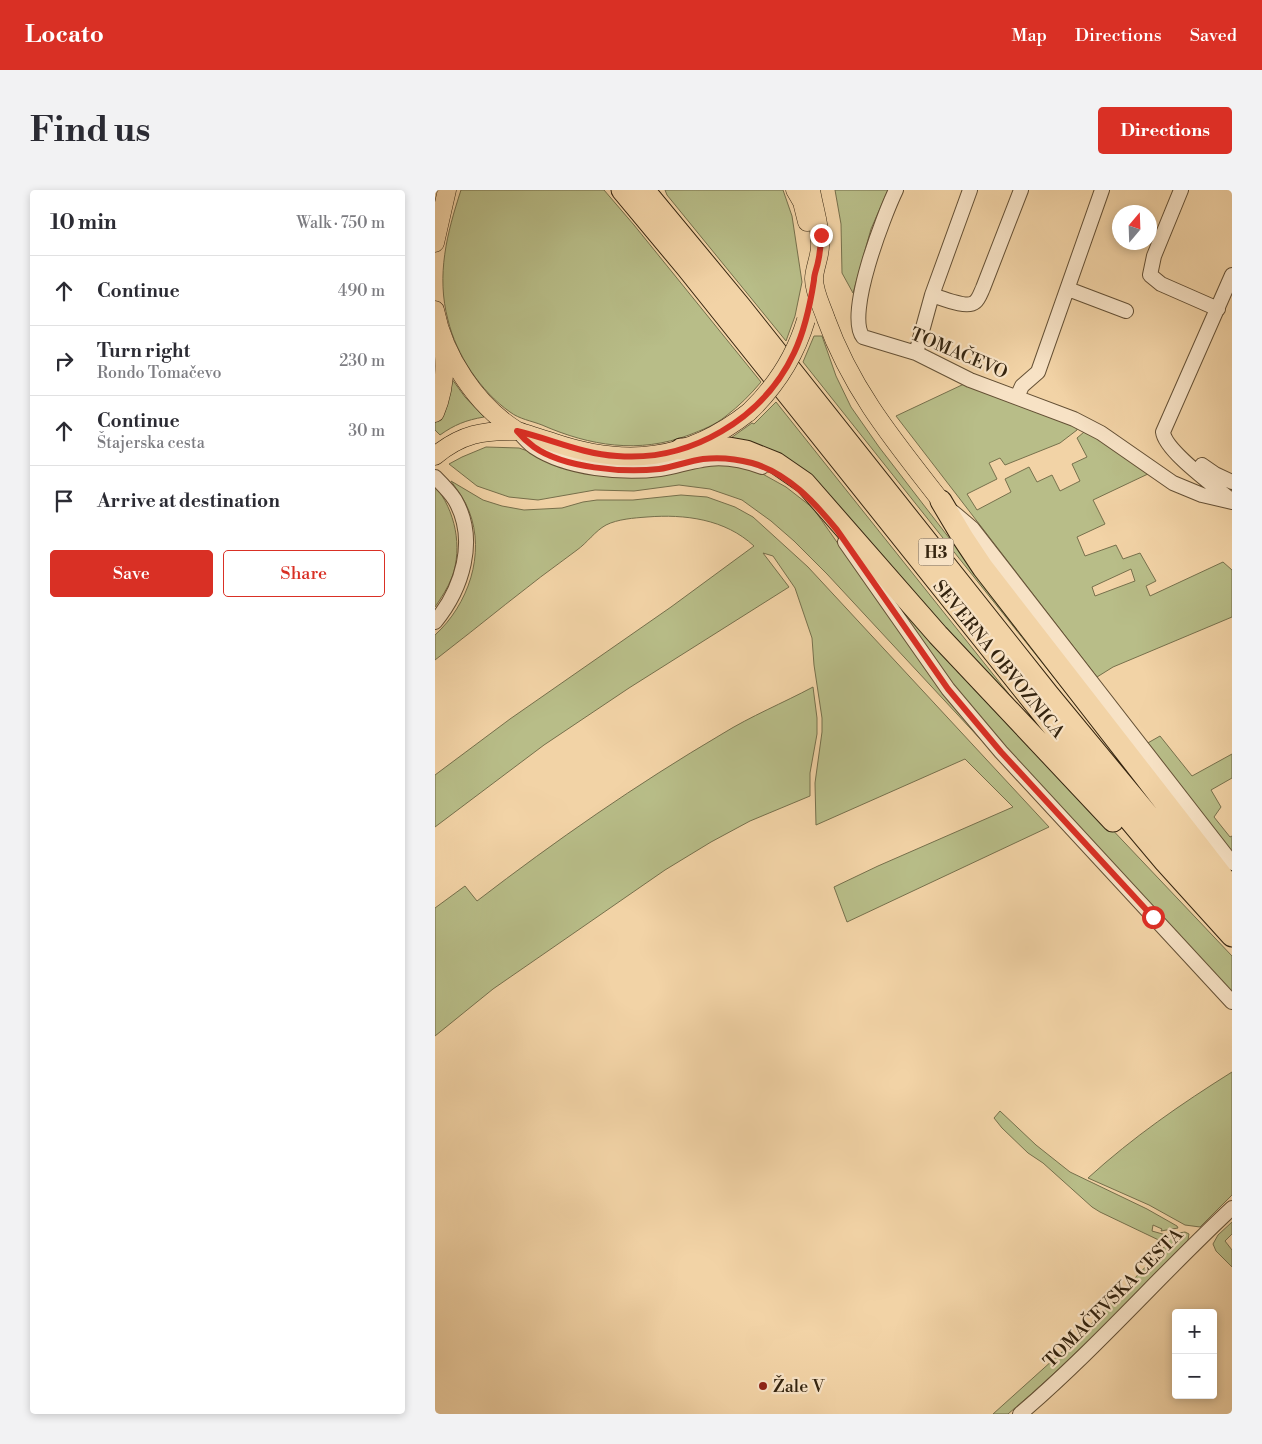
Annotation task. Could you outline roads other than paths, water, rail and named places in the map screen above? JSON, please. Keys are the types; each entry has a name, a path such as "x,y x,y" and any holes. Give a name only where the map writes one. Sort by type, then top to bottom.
{"highway":[{"name":"SEVERNA OBVOZNICA","path":"622,190 687,268 1042,715 1131,823 1232,936"},
{"name":"SEVERNA OBVOZNICA","path":"645,190 746,313 1048,694 1162,832 1232,910"},
{"path":"681,449 729,448 746,451 776,463 805,483 938,635 1157,869 1186,885"},
{"path":"941,501 983,568 1232,889"}],"main road":[{"path":"435,197 441,190"},
{"path":"435,243 447,190"},
{"path":"802,193 814,279 838,350 853,380 881,423 941,501"},
{"path":"435,456 450,445 470,435 479,433 517,431 573,448 617,456 651,456 681,449 719,433 749,412 765,396 786,368 794,353 806,320 812,298 814,279"},
{"path":"435,310 451,358 479,396 517,431"},
{"path":"435,413 441,397 445,369 443,338"}],"street":[{"name":"TOMAČEVO","path":"896,190 885,213 873,249 858,310 857,326 860,334 866,339 916,353 971,380 1088,426 1161,475 1187,489 1216,500 1232,501"},
{"path":"916,353 932,295 970,190"},
{"path":"932,295 964,304 976,302 1021,190"},
{"name":"TOMAČEVO","path":"1017,397 1022,386 1038,372 1101,190"},
{"path":"1181,190 1155,256 1150,275 1161,284 1218,309"},
{"path":"1232,275 1163,432 1168,444 1232,501"},
{"path":"1068,289 1126,311"},
{"path":"517,431 535,448 572,462 599,468 651,470 703,459 729,459 753,463 765,468 795,487 817,506 837,530 937,674 1001,752 1232,1002"},
{"path":"1193,468 1201,464 1215,474 1232,482"},
{"path":"435,477 454,500 460,513 464,530 465,550 463,569 457,587 435,622"},
{"path":"941,501 972,528 1232,863"},
{"name":"TOMAČEVSKA CESTA","path":"1020,1414 1083,1356 1232,1208"}],"place":[{"name":"Žale V","path":"763,1386"}]}
